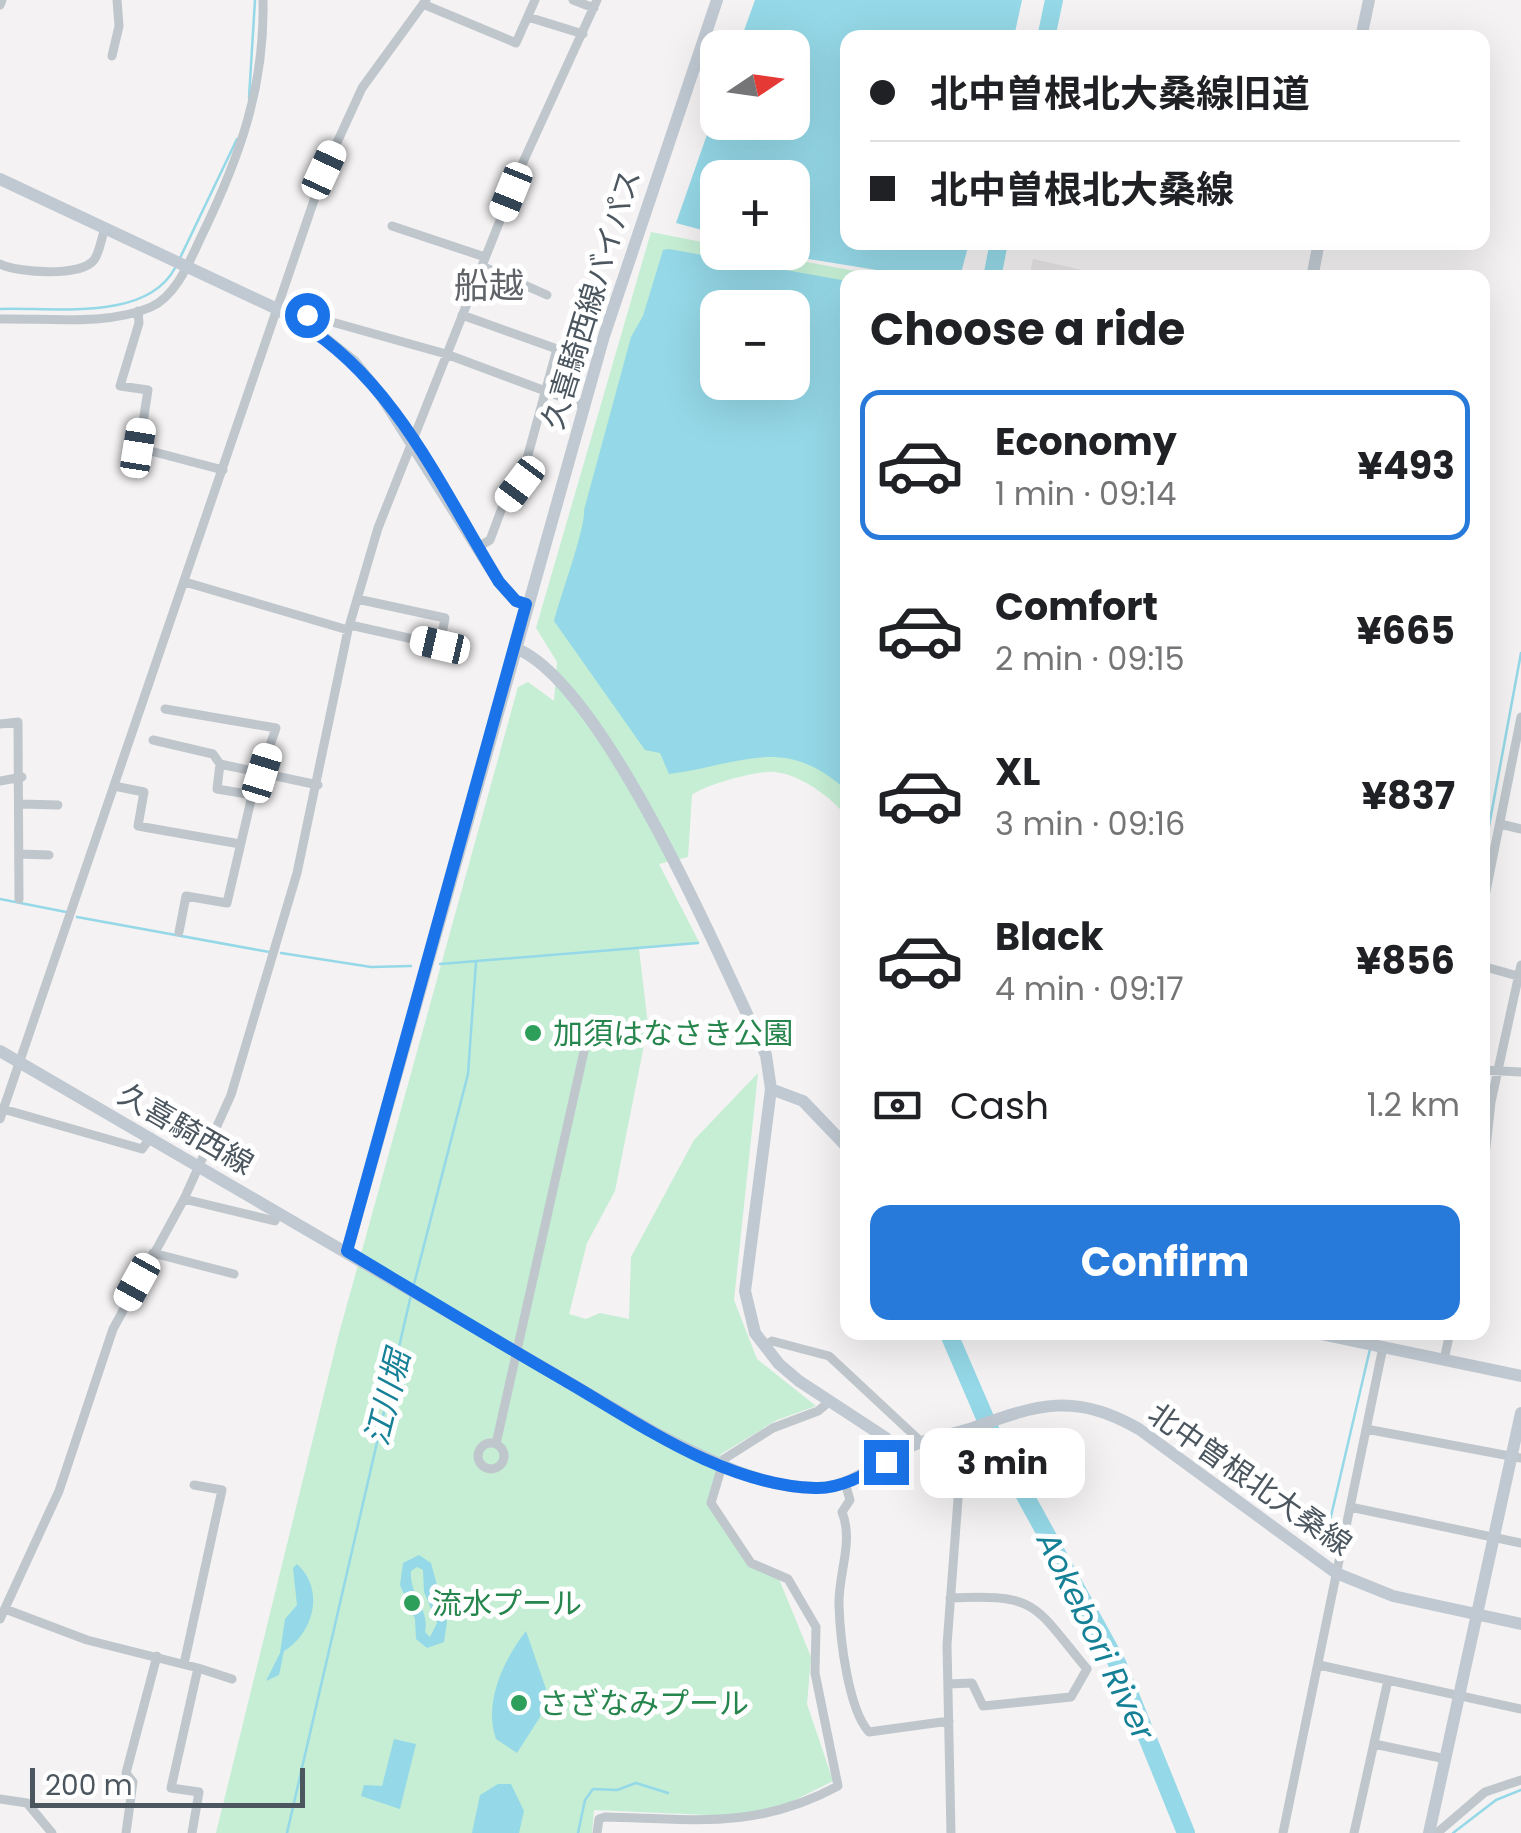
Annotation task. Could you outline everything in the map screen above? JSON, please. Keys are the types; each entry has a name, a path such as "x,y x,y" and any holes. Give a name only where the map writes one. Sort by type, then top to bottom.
{"main road":[{"name":"久喜騎西線バイパス","path":"347,1251 583,405 648,196 717,0"},
{"path":"1363,30 1369,0"},
{"path":"0,179 275,308 354,362 412,440 507,593 526,604"},
{"path":"514,648 537,657 608,743 642,799 766,1054 770,1089 745,1291 755,1333 779,1364 886,1438 896,1454"},
{"name":"久喜騎西線","path":"0,1050 347,1251"},
{"path":"770,1089 803,1102 840,1140"},
{"name":"北中曽根北大桑線","path":"347,1251 515,1352 720,1465 797,1486 820,1488 844,1483 919,1442 998,1418 1053,1404 1112,1413 1336,1574 1393,1596 1521,1624"},
{"path":"1346,1340 1521,1376"},
{"path":"1429,1833 1476,1614 1516,1457 1521,1413"}],"street":[{"path":"112,56 119,26 118,0"},
{"path":"0,320 138,311 158,304 186,268 232,176 252,115 263,48 263,0"},
{"path":"151,1137 142,1150 2,1114 275,308 324,170 362,88 425,2 516,43 535,0"},
{"path":"232,1679 3,1614 59,1491 106,1346 184,1200 241,1067 318,786 357,599 446,354 596,4 573,0"},
{"path":"528,17 583,34"},
{"path":"392,226 483,262 547,295"},
{"path":"0,264 29,272 83,268 94,260 105,229"},
{"path":"138,311 139,323 120,386 148,390 138,448 222,470"},
{"path":"300,323 307,315 446,354 583,405"},
{"path":"462,316 557,349 520,484 502,508 490,540 478,547"},
{"path":"184,582 349,628 440,645 445,618 357,599"},
{"path":"165,708 276,728 253,795 227,902 186,896 179,932"},
{"path":"1490,872 1521,717"},
{"path":"0,724 18,722 22,778 19,899"},
{"path":"153,740 213,754 220,764 217,788 253,795"},
{"path":"220,764 318,786"},
{"path":"0,781 22,778"},
{"path":"114,786 144,792 138,826 240,844"},
{"path":"21,804 58,805"},
{"path":"1500,824 1521,828"},
{"path":"20,854 49,855"},
{"path":"1490,967 1520,973 1497,1071 1490,1124"},
{"path":"496,1444 587,1038"},
{"path":"1490,1071 1521,1072"},
{"path":"184,1200 275,1222"},
{"path":"153,1254 234,1274"},
{"path":"1444,1360 1448,1340"},
{"path":"764,1346 772,1341 784,1342 829,1356 952,1472 961,1493 950,1598 950,1833"},
{"path":"1283,1833 1383,1348"},
{"path":"597,1833 599,1819 605,1816 728,1820 783,1812 840,1781 815,1672 816,1626 788,1579 751,1564 711,1503 720,1465 773,1428 818,1412 830,1401"},
{"path":"1366,1429 1516,1457"},
{"path":"844,1483 850,1500 842,1512 848,1527 838,1604 856,1718 869,1732 949,1721"},
{"path":"184,1664 222,1490 194,1485"},
{"path":"1350,1507 1521,1543"},
{"path":"948,1684 972,1683 983,1706 1071,1696 1087,1669 1034,1604 995,1596 950,1598"},
{"path":"126,1833 133,1782 126,1773 157,1656"},
{"path":"1319,1665 1521,1708"},
{"path":"192,1833 199,1792 171,1788 198,1668"},
{"path":"1354,1833 1388,1680"},
{"path":"1374,1744 1446,1759"},
{"path":"1437,1833 1485,1792 1521,1780"},
{"path":"0,1799 28,1803 52,1833"},
{"path":"690,1819 690,1833"}],"shaded area":[{"path":"1033,259 1082,270 1031,270"}],"green space":[{"name":"加須はなさき公園","path":"651,232 700,242 700,270 810,270 810,263 850,270 840,270 840,810 815,788 775,772 732,779 692,795 688,857 659,864 699,942 639,949 648,1025 615,1191 587,1243 569,1314 586,1319 600,1313 629,1319 631,1257 694,1140 758,1073 734,1300 757,1359 816,1406 777,1420 721,1454 708,1503 748,1566 779,1579 811,1657 807,1704 833,1781 785,1805 731,1816 594,1810 592,1833 216,1833 338,1337 518,687 528,682 554,701 557,662 536,628"}],"water":[{"path":"755,0 1022,0 1016,30 840,30 840,250 967,250 962,270 877,270 810,259 810,160 700,160 700,229 676,223 705,140 810,140 810,30 744,30"},
{"path":"663,250 700,255 700,270 786,270 840,280 840,786 803,763 782,758 761,757 669,774 660,753 645,750 554,621 631,337 643,316"},
{"name":"流水プール","path":"419,1555 431,1563 447,1622 444,1642 427,1648 416,1639 415,1619 400,1585 403,1563","holes":["417,1567 423,1570 424,1592 437,1623 430,1637 425,1632 425,1616 411,1580 411,1571"]},
{"path":"297,1564 311,1586 309,1622 284,1651 279,1675 266,1681 280,1653 285,1619 297,1605 293,1568"},
{"name":"さざなみプール","path":"526,1631 546,1689 540,1717 517,1753 496,1739 492,1711 503,1668"},
{"path":"394,1739 416,1744 400,1809 361,1796 364,1785 382,1786"},
{"name":"さざなみプール","path":"498,1784 511,1784 524,1811 519,1833 472,1833 480,1795"}],"waterway":[{"path":"249,98 255,0"},
{"name":"Aokebori River","path":"1048,30 1054,0"},
{"path":"180,258 237,139"},
{"name":"Aokebori River","path":"994,270 997,250"},
{"path":"0,309 97,308 121,304 143,297 161,285 175,268"},
{"path":"1490,821 1521,653"},
{"path":"0,899 66,912"},
{"path":"77,917 269,952"},
{"path":"440,964 698,943"},
{"path":"281,953 371,967 411,966"},
{"name":"江川堀","path":"413,1288 468,1074 476,962"},
{"name":"江川堀","path":"287,1833 411,1295"},
{"name":"Aokebori River","path":"951,1340 995,1441 1117,1663 1186,1833"},
{"path":"1328,1529 1370,1349"},
{"path":"578,1833 585,1800 593,1789 617,1790 636,1783 668,1793"},
{"path":"1453,1833 1496,1800 1521,1790"}],"place":[{"name":"加須はなさき公園","path":"533,1033"},
{"name":"流水プール","path":"412,1603"},
{"name":"さざなみプール","path":"519,1703"}],"district":[{"name":"船越","path":"489,285"}],"route":[{"path":"307,315 300,323 354,362 381,395 499,582 516,601 526,604 347,1251 515,1352 720,1465 762,1479 820,1488 854,1480 886,1462"}]}
